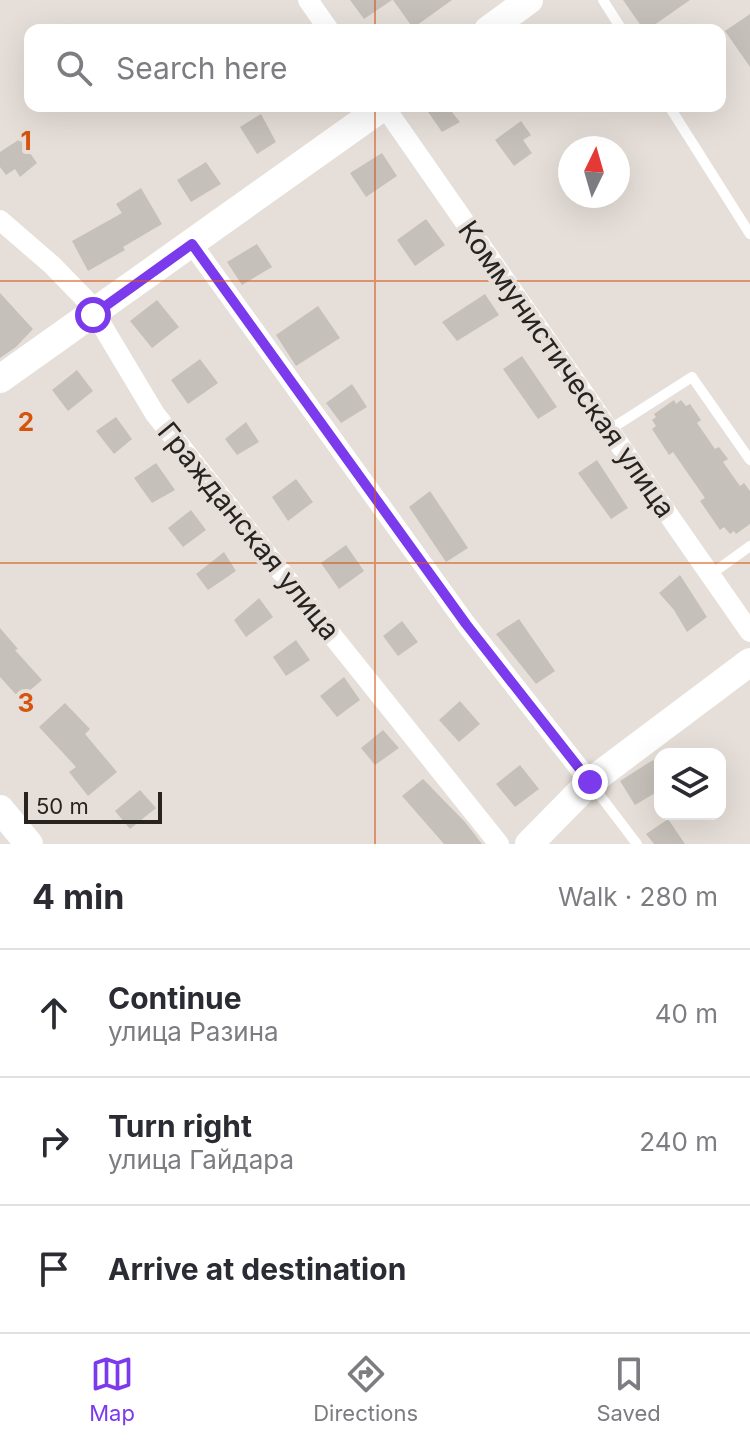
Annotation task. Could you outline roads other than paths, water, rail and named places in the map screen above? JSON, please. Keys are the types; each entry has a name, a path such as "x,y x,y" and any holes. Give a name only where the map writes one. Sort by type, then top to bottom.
{"street":[{"path":"308,0 325,24"},
{"path":"496,24 529,0"},
{"path":"0,379 376,112"},
{"name":"Коммунистическая улица","path":"388,112 750,632"},
{"name":"Гражданская улица","path":"0,220 52,265 88,302 155,414 499,844"},
{"path":"192,244 466,624 590,782"},
{"path":"529,844 590,782 750,662"},
{"path":"0,809 29,844"}],"lane":[{"path":"603,0 618,24"},
{"path":"673,112 750,234"},
{"path":"609,430 692,377 750,460"},
{"path":"710,575 750,546"},
{"path":"590,782 637,844"}]}
